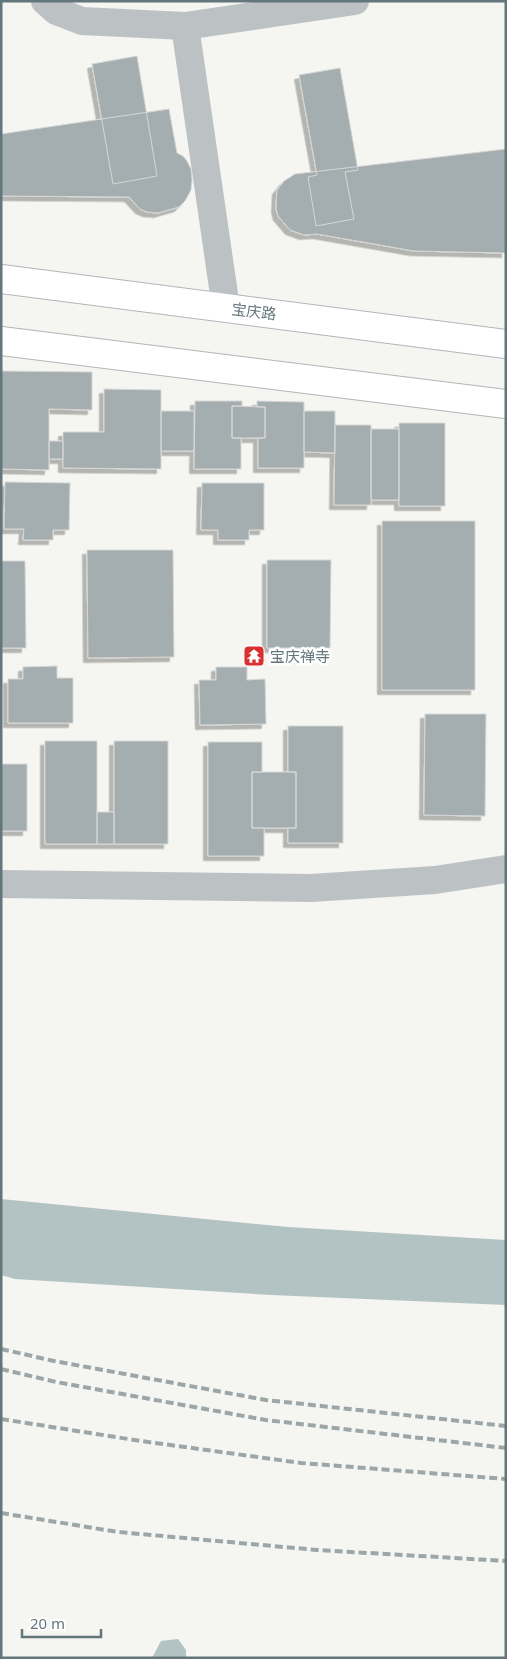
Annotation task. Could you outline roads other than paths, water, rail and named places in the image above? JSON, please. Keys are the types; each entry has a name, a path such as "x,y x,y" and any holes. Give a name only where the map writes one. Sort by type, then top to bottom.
{"main road":[{"name":"宝庆路","path":"1,279 506,344"},
{"path":"1,341 506,404"}],"street":[{"path":"45,1 56,11 82,22 186,26 355,1"},
{"path":"186,26 226,308"},
{"path":"1,884 311,888 435,880 506,869"}],"railway":[{"path":"1,1349 54,1361 266,1400 506,1426"},
{"path":"1,1369 56,1382 266,1420 506,1448"},
{"path":"1,1419 301,1463 506,1479"},
{"path":"1,1513 118,1532 317,1550 506,1561"}],"place":[{"name":"宝庆禅寺","path":"254,656"}]}
